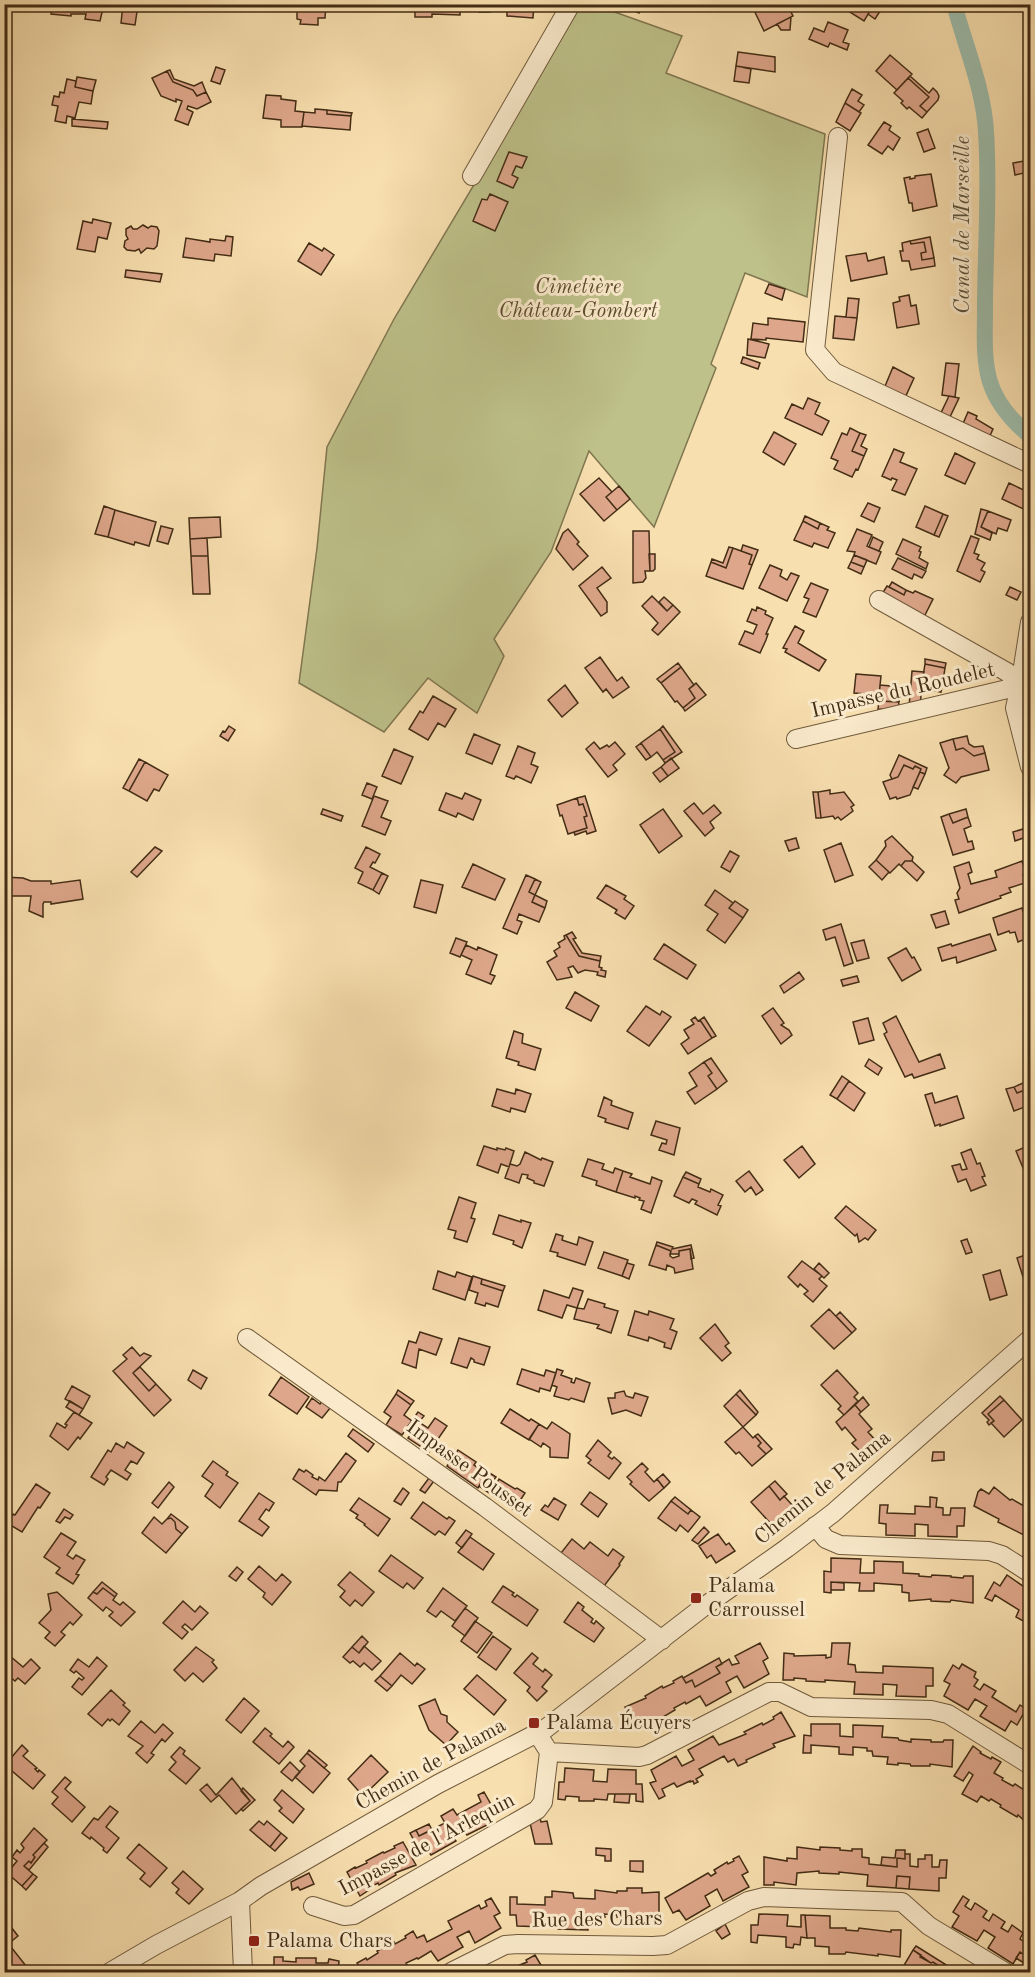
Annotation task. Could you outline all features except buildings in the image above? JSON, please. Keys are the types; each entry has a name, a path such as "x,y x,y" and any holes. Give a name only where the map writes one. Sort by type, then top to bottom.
{"street":[{"path":"472,176 571,4"},
{"path":"838,137 815,350 834,372 1030,464"},
{"path":"879,600 1007,672 1025,689"},
{"path":"1030,622 1025,689 1015,708 1030,767"},
{"name":"Impasse du Roudelet","path":"796,739 1025,689"},
{"name":"Impasse Pousset","path":"247,1338 485,1507 662,1640"},
{"name":"Chemin de Palama","path":"110,1972 240,1901 261,1886 438,1784 545,1729 702,1608 815,1526 1030,1339"},
{"path":"815,1526 826,1539 840,1545 989,1551 1002,1555 1030,1573"},
{"path":"537,1733 549,1752 639,1757 769,1692 780,1692 811,1707 931,1710 948,1714 1030,1765"},
{"name":"Impasse de l'Arlequin","path":"313,1906 344,1916 354,1915 537,1810 543,1802 549,1752"},
{"name":"Rue des Chars","path":"451,1972 505,1945 667,1945 748,1901 764,1897 902,1902 929,1926 1005,1972"},
{"path":"240,1901 243,1972"}],"green space":[{"name":"Cimetière Château-Gombert","path":"581,5 595,5 682,36 666,73 825,134 807,297 745,273 711,364 716,368 654,527 589,451 551,552 494,639 504,656 477,713 428,678 384,732 299,683 317,548 327,447 394,319"}],"waterway":[{"name":"Canal de Marseille","path":"954,4 985,116 987,154 985,355 988,373 1001,405 1030,436"}],"place":[{"name":"Palama Carroussel","path":"696,1598"},
{"name":"Palama Écuyers","path":"534,1723"},
{"name":"Palama Chars","path":"254,1941"}]}
